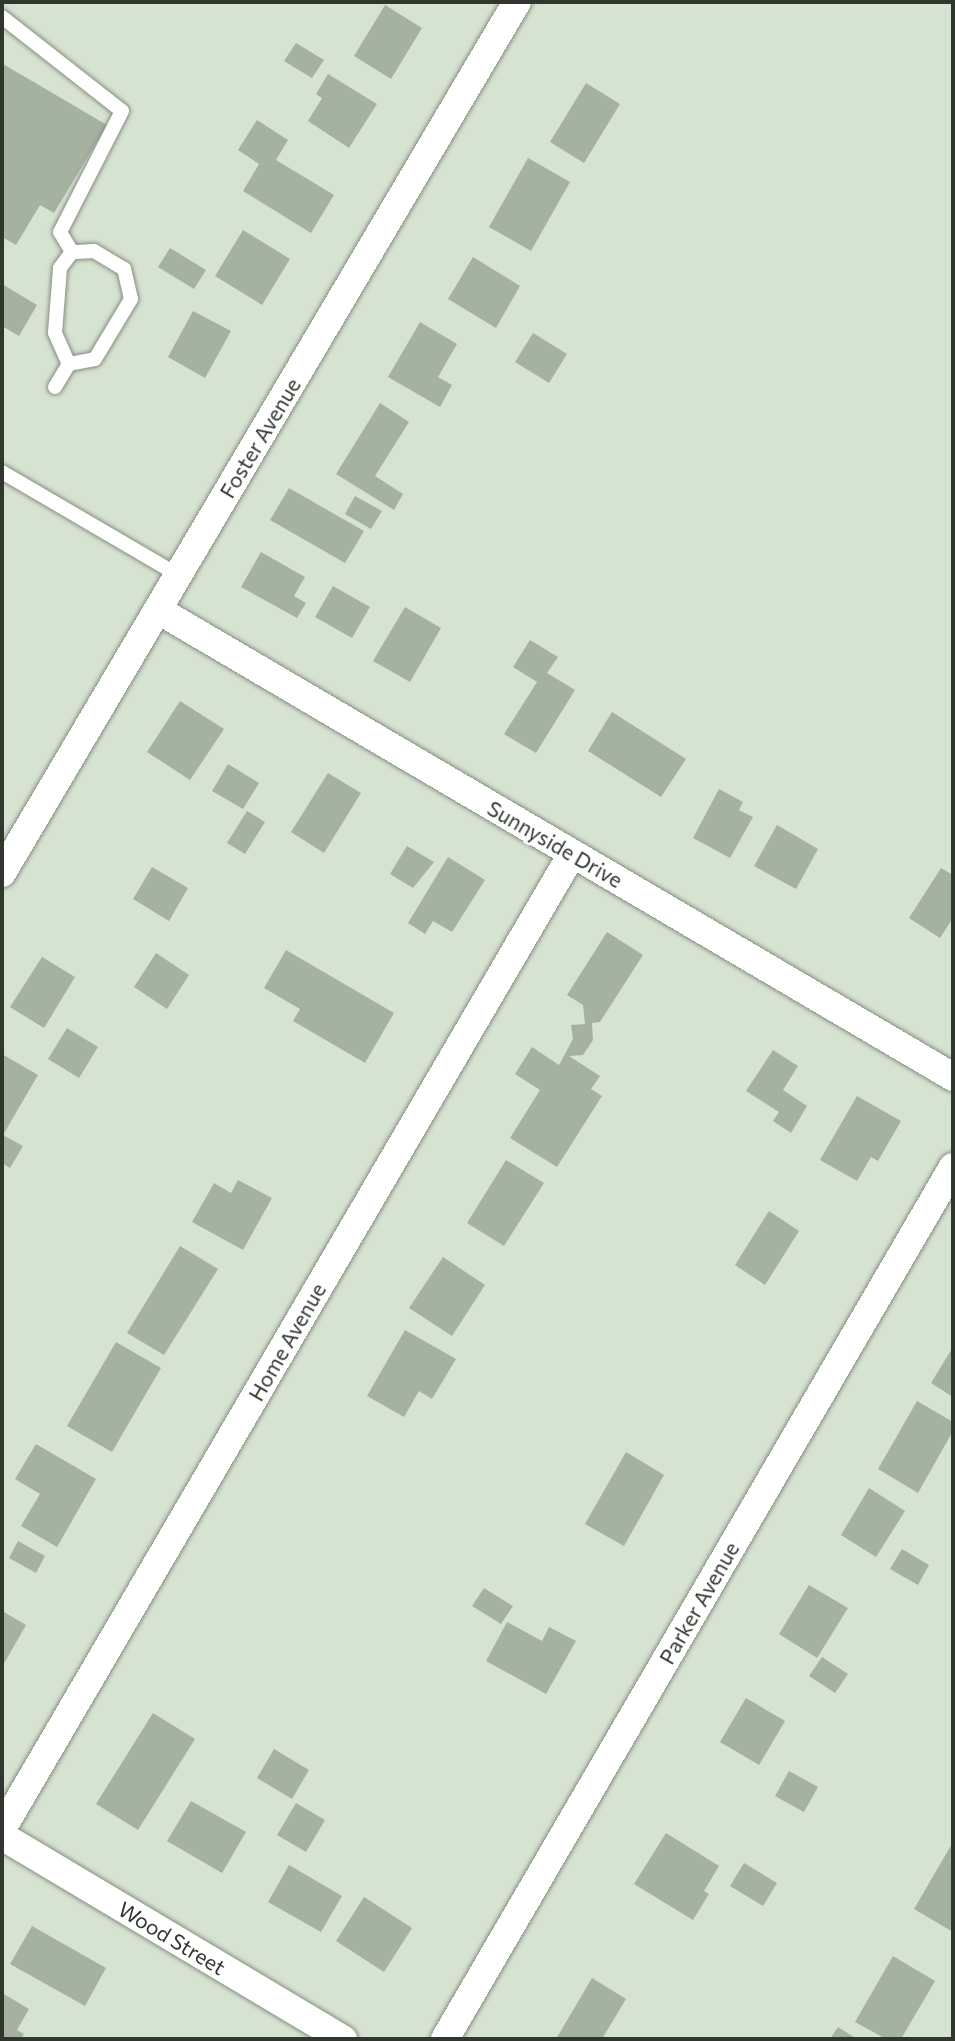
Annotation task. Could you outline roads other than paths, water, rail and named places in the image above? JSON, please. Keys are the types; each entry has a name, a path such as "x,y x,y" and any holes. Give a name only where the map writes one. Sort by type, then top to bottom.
{"street":[{"name":"Foster Avenue","path":"2,873 517,2"},
{"name":"Sunnyside Drive","path":"158,610 953,1077"},
{"name":"Home Avenue","path":"2,1829 572,854"},
{"name":"Parker Avenue","path":"445,2039 953,1167"},
{"name":"Wood Street","path":"2,1836 343,2039"}],"lane":[{"path":"2,17 122,111 60,232 72,252"},
{"path":"55,387 69,364 95,359 131,299 124,269 94,251 72,252"},
{"path":"69,364 55,334 60,268 72,252"},
{"path":"2,472 178,575"}]}
